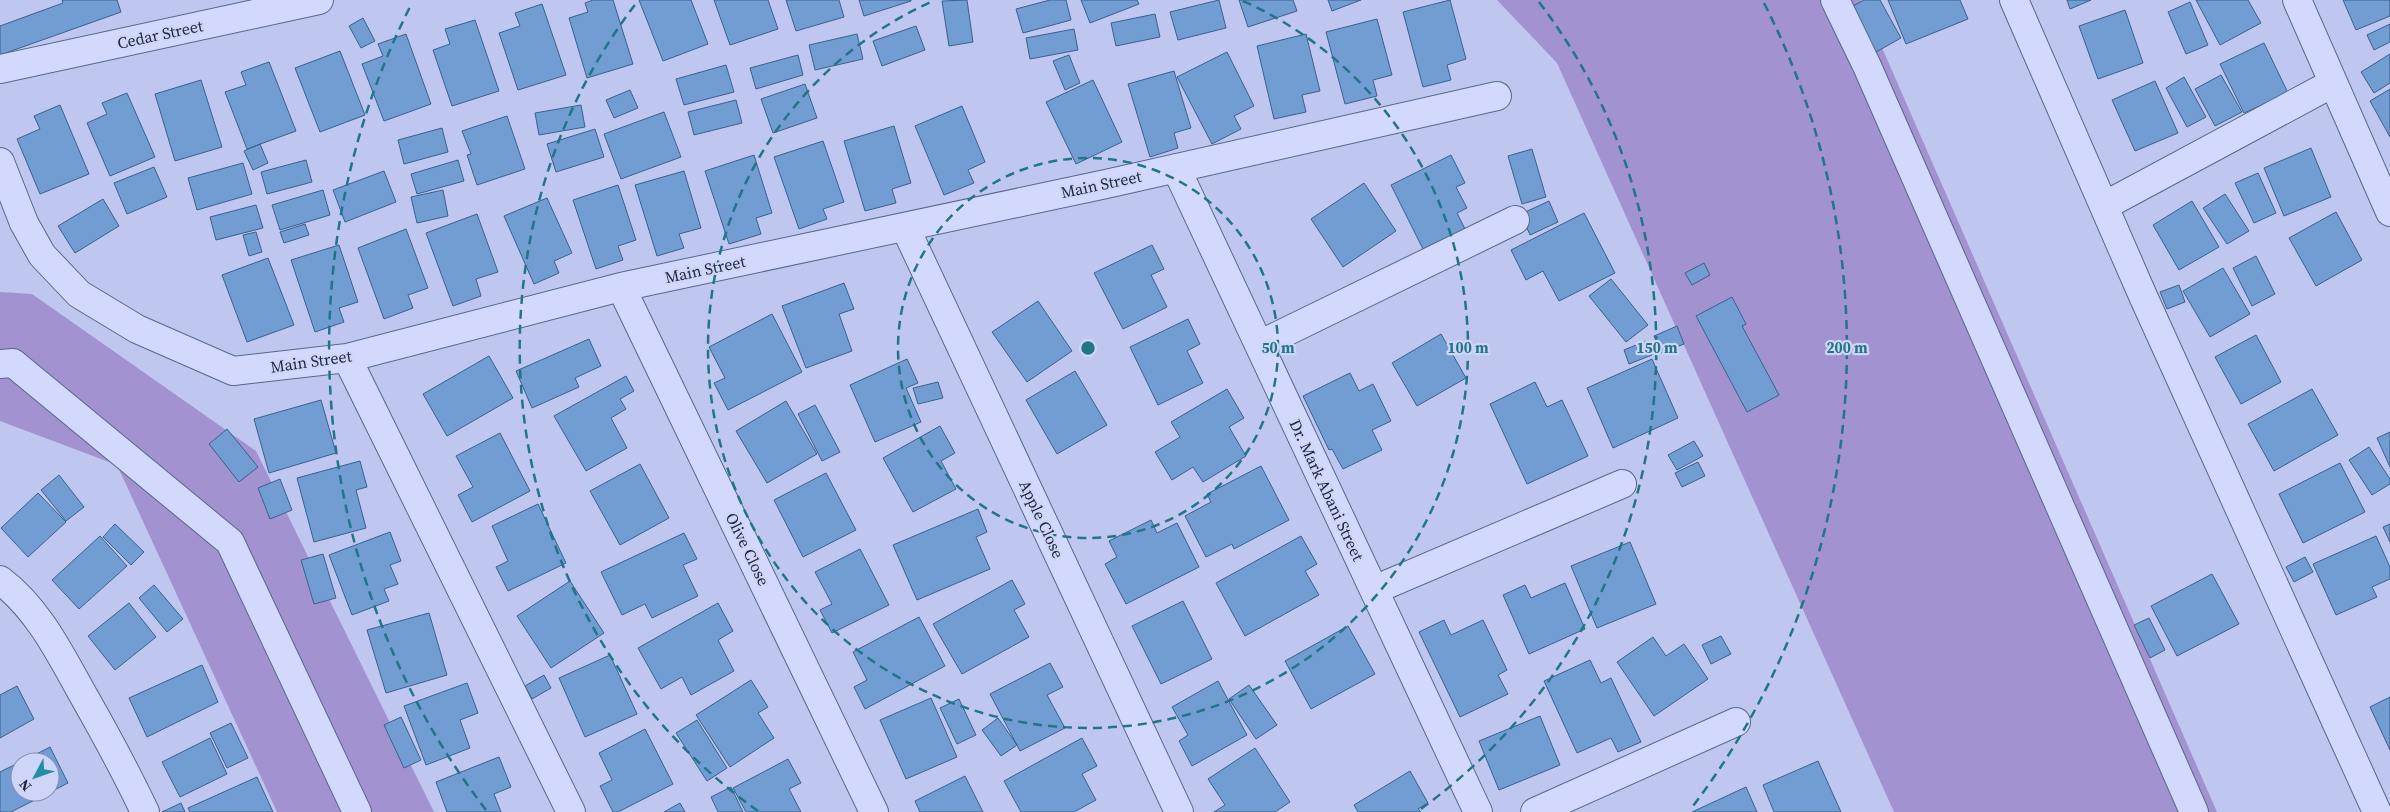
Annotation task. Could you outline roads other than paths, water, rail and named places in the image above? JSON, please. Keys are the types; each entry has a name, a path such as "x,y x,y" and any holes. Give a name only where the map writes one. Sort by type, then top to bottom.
{"street":[{"path":"1835,0 1867,66 2194,812"},
{"path":"2014,0 2104,206 2376,812"},
{"path":"2296,0 2333,84 2383,176 2390,212"},
{"name":"Cedar Street","path":"0,69 312,1"},
{"path":"2104,206 2333,84"},
{"name":"Main Street","path":"0,162 24,223 42,255 80,294 137,329 234,371 347,358 621,287 1176,168 1498,96"},
{"name":"Dr. Mark Abani Street","path":"1176,168 1478,812"},
{"path":"1259,345 1515,220"},
{"name":"Apple Close","path":"905,226 1179,812"},
{"name":"Olive Close","path":"621,287 874,812"},
{"path":"347,358 571,812"},
{"path":"0,364 13,363 230,542 357,812"},
{"path":"1374,590 1622,484"},
{"path":"0,580 29,606 58,650 129,777 145,812"},
{"path":"1535,812 1736,722"}]}
